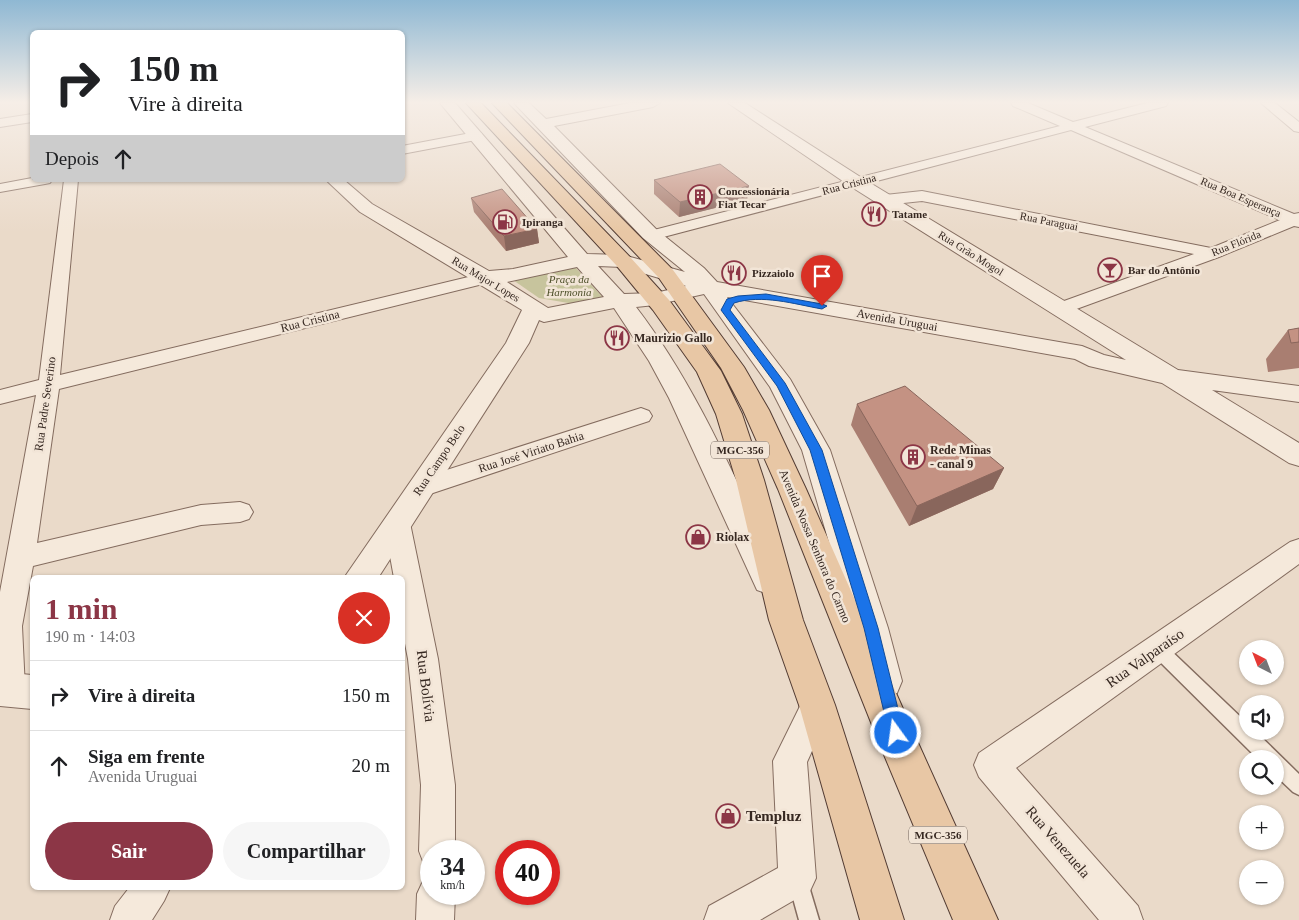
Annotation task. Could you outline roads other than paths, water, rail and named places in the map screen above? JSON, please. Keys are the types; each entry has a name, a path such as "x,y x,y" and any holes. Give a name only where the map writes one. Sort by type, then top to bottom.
{"main road":[{"name":"Avenida Nossa Senhora do Carmo","path":"515,146 623,261 667,289 709,371 729,414 750,480 786,620 817,705 882,920"},
{"path":"528,146 541,156 560,165"},
{"name":"Avenida Nossa Senhora do Carmo","path":"542,146 667,289 732,367 756,410 792,489 900,750 976,920"}],"street":[{"path":"405,149 423,146"},
{"name":"Avenida Nossa Senhora do Carmo","path":"484,146 581,260 629,312 643,333 682,398 786,620"},
{"name":"Avenida Nossa Senhora do Carmo","path":"565,146 652,235 718,298 781,385 816,450 871,628 900,750"},
{"name":"Rua Grão Mogol","path":"801,146 1299,456"},
{"name":"Rua Cristina","path":"652,235 995,146"},
{"name":"Rua Boa Esperança","path":"1120,146 1297,220"},
{"path":"0,188 34,182"},
{"name":"Rua Padre Severino","path":"14,690 3,629 21,558 49,384 72,182"},
{"name":"Rua Major Lopes","path":"336,182 366,208 485,278 509,282 546,313"},
{"name":"Rua Paraguai","path":"885,200 922,196 1213,253"},
{"name":"Rua Flórida","path":"1060,309 1297,220"},
{"path":"509,282 581,260 623,261"},
{"name":"Rua Cristina","path":"0,397 485,278"},
{"path":"546,313 619,301 667,289 718,298"},
{"name":"Avenida Uruguai","path":"718,298 730,301 766,296 1089,350 1138,355 1273,378 1299,377"},
{"path":"546,313 601,318 624,324 643,333"},
{"name":"Rua Campo Belo","path":"362,575 518,343 546,313"},
{"name":"Rua Grão Mogol","path":"1082,322 1096,339 1089,350"},
{"name":"Avenida Uruguai","path":"1089,350 1097,362 1172,377 1299,394"},
{"name":"Rua José Viriato Bahia","path":"422,488 641,416"},
{"path":"21,558 201,515 240,512"},
{"name":"Rua Bolívia","path":"397,523 423,659 438,785 436,840"},
{"name":"Rua Valparaíso","path":"991,765 1299,550"},
{"path":"723,920 797,878 790,761 817,705"},
{"name":"Rua Venezuela","path":"991,765 1124,920"},
{"path":"129,920 150,890"},
{"path":"435,920 436,905"}],"lane":[{"path":"1158,649 1262,750"},
{"path":"1284,772 1299,786"},
{"path":"797,878 809,920"}],"place":[{"name":"Concessionária Fiat Tecar","path":"700,197"},
{"name":"Tatame","path":"874,214"},
{"name":"Ipiranga","path":"505,222"},
{"name":"Bar do Antônio","path":"1110,270"},
{"name":"Pizzaiolo","path":"734,273"},
{"name":"Maurizio Gallo","path":"617,338"},
{"name":"Rede Minas - canal 9","path":"913,457"},
{"name":"Riolax","path":"698,537"},
{"name":"Templuz","path":"728,816"}],"park label":[{"name":"Praça da Harmonia","path":"569,285"}]}
